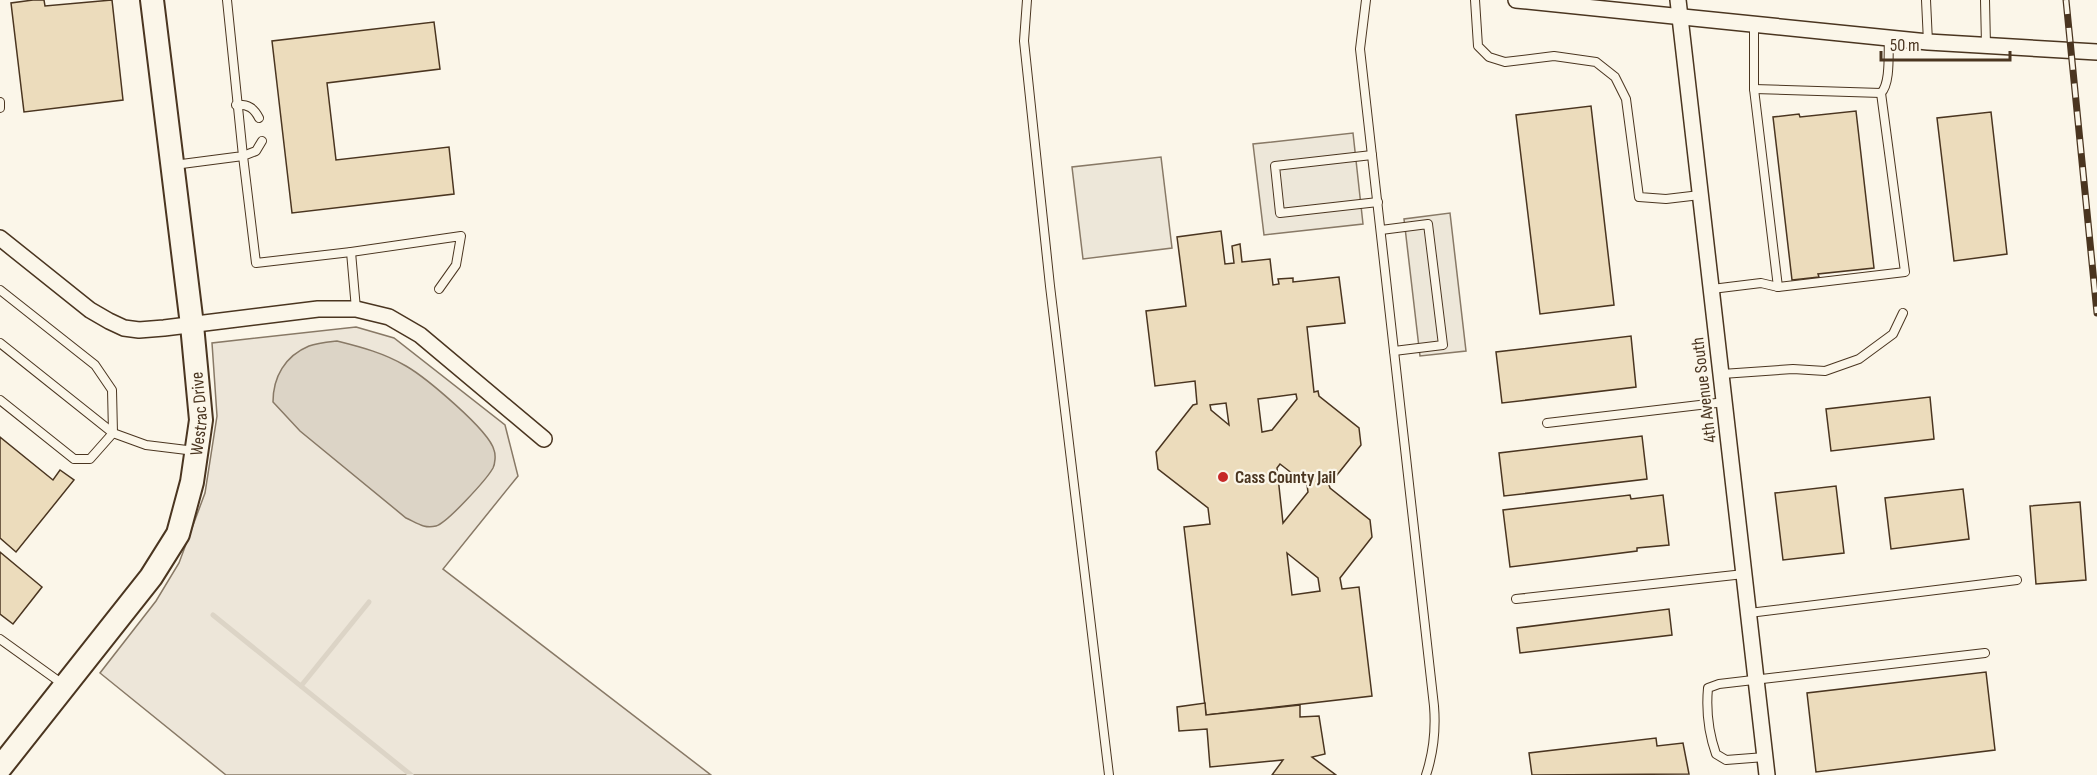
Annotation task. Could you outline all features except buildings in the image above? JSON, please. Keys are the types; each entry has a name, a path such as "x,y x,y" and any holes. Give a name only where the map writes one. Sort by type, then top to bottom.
{"street":[{"name":"Westrac Drive","path":"0,768 151,577 178,534 192,482 201,420 192,325 152,0"},
{"path":"1516,0 1928,42 2097,52"},
{"name":"4th Avenue South","path":"1677,0 1767,775"},
{"path":"0,238 90,310 124,328 139,330 192,325 318,309 356,309 389,317 420,335 544,439"}],"lane":[{"path":"227,0 236,105 256,263 461,236 456,265 439,290"},
{"path":"1027,0 1025,53 1050,286 1109,775"},
{"path":"1366,0 1360,49 1434,706 1436,732 1433,753 1426,775"},
{"path":"1474,0 1478,46 1489,57 1505,62 1554,56 1596,62 1616,77 1626,99 1640,197 1666,199 1700,195"},
{"path":"1926,0 1928,42"},
{"path":"1985,0 1986,45"},
{"path":"1754,24 1754,89 1778,286"},
{"path":"1754,89 1881,93 1885,90 1888,71 1889,37"},
{"path":"1712,289 1761,283 1778,286 1905,272 1881,93"},
{"path":"0,102 0,108"},
{"path":"236,105 243,104 254,109 259,118"},
{"path":"172,165 243,156 256,151 262,141"},
{"path":"1372,155 1275,166 1280,213 1378,202"},
{"path":"1381,230 1428,224 1443,345 1394,351"},
{"path":"351,252 356,309"},
{"path":"0,290 95,365 112,390 112,433 90,459 74,459 0,400"},
{"path":"1722,374 1793,369 1825,371 1859,359 1868,353 1893,334 1903,313"},
{"path":"0,343 112,433 146,445 196,452"},
{"path":"1547,423 1725,402"},
{"path":"1516,599 1745,574"},
{"path":"1749,613 2017,580"},
{"path":"0,639 65,686"},
{"path":"1765,757 1726,760 1716,754 1712,742 1707,701 1708,688 1719,684 1985,653"}],"shaded area":[{"path":"1353,133 1363,224 1264,235 1253,144"},
{"path":"1161,157 1172,248 1083,259 1072,167"},
{"path":"1450,213 1466,351 1420,356 1404,219"},
{"path":"356,327 394,338 505,425 518,476 443,569 711,775 226,775 100,673 156,601 179,563 205,493 217,416 212,343"},
{"path":"337,341 381,354 406,366 455,405 490,441 495,454 493,468 466,500 436,526 428,527 406,518 300,431 273,402 278,376 293,355 312,345"}],"waterway":[{"path":"301,686 369,602"},
{"path":"213,615 411,775"}],"railway":[{"path":"2066,0 2097,313"}],"place":[{"name":"Cass County Jail","path":"1223,477"}]}
